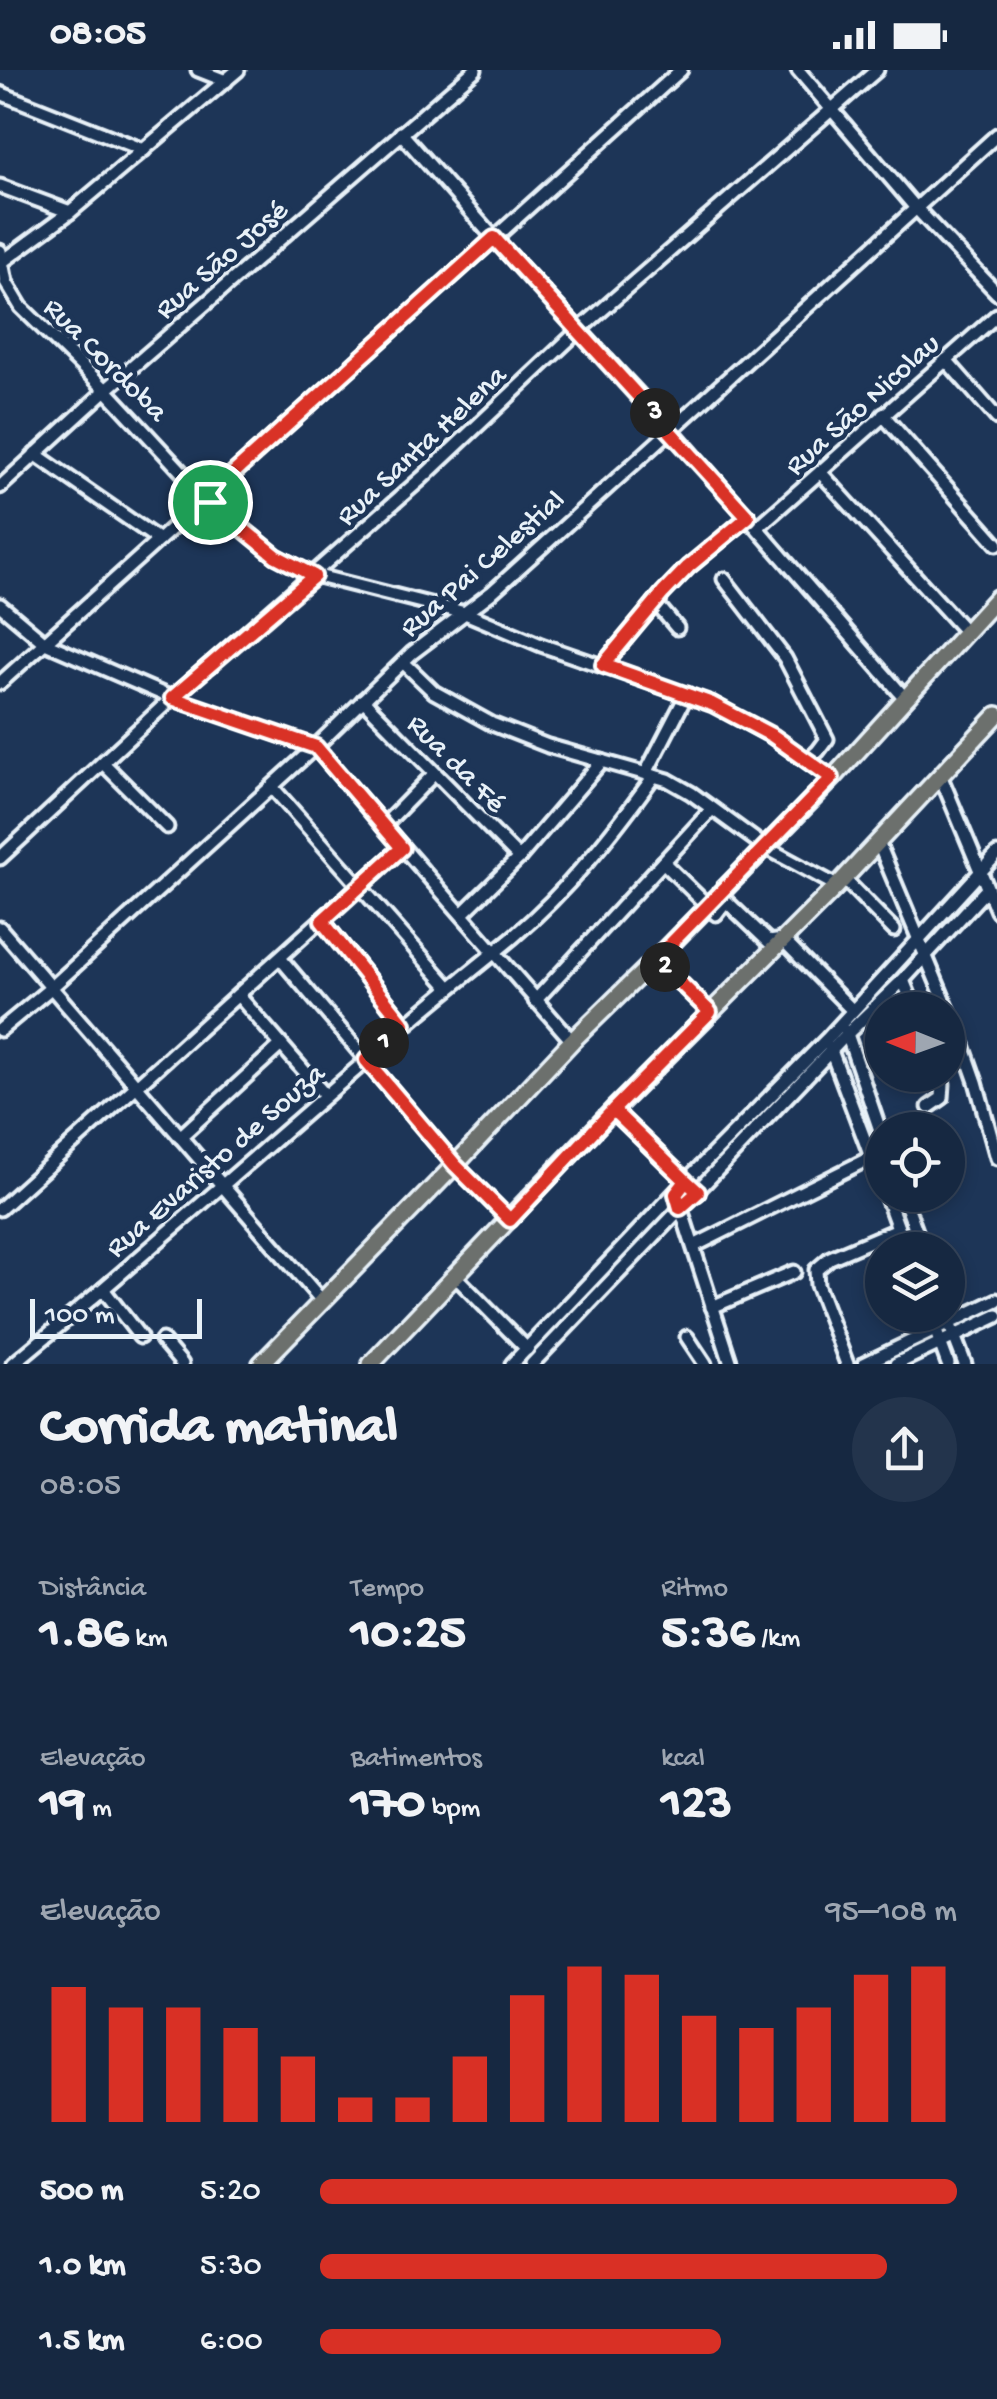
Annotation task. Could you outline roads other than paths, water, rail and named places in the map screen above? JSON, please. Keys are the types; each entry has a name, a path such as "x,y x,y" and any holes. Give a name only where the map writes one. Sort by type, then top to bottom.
{"main road":[{"path":"261,1364 832,778 997,598"},
{"path":"371,1364 997,716"}],"street":[{"path":"198,70 226,81"},
{"path":"1,256 70,212 238,70"},
{"name":"Rua São José","path":"0,486 475,70"},
{"path":"0,683 681,70"},
{"path":"798,70 914,207 997,293"},
{"name":"Rua Santa Helena","path":"0,858 172,698 422,478 579,330 877,70"},
{"path":"0,93 144,150"},
{"path":"401,134 670,428 904,697"},
{"name":"Rua Pai Celestial","path":"0,1030 316,747 403,662 491,592 997,135"},
{"path":"0,186 70,212"},
{"name":"Rua Cordoba","path":"1,256 10,290 21,307 106,390 206,498 276,556 314,576 465,613 541,645 687,694 773,736 832,778"},
{"name":"Rua São Nicolau","path":"758,528 997,316"},
{"path":"946,360 997,418"},
{"path":"883,415 997,544"},
{"path":"35,454 159,540"},
{"path":"0,468 14,474"},
{"path":"820,472 965,631"},
{"path":"603,665 688,567 748,517"},
{"path":"724,578 785,658 827,739 807,760"},
{"path":"655,602 678,628"},
{"path":"0,606 44,643 172,698 316,747 572,1041"},
{"path":"403,662 434,692 492,724 548,746 668,780 765,847 840,882 894,930"},
{"name":"Rua Evaristo de Souza","path":"13,1364 404,1024 514,936 580,872 650,774 687,694"},
{"name":"Rua da Fé","path":"363,700 519,858"},
{"path":"462,914 519,858 602,762"},
{"path":"103,763 167,827"},
{"path":"383,826 434,774"},
{"path":"940,775 997,910"},
{"path":"272,787 449,987"},
{"path":"535,1001 712,809"},
{"path":"878,842 991,1112 997,1158"},
{"path":"0,1209 402,848"},
{"path":"874,1112 845,1028 852,1010 997,854"},
{"path":"663,862 716,914 726,901 770,942 783,940 852,1010"},
{"path":"532,1364 698,1192 845,1028 903,980 987,889"},
{"path":"322,921 404,1024"},
{"path":"0,928 323,1302"},
{"path":"280,958 455,1165 510,1220"},
{"path":"656,959 710,1012"},
{"path":"903,980 908,992"},
{"path":"238,995 325,1095"},
{"path":"829,1045 865,1139"},
{"path":"512,1364 686,1181 829,1045"},
{"path":"180,1137 280,1046"},
{"path":"929,1107 942,1098 942,1092"},
{"path":"613,1110 698,1192"},
{"path":"694,1246 865,1160"},
{"path":"676,1194 731,1364"},
{"path":"892,1212 899,1232"},
{"path":"847,1364 819,1293 816,1274 823,1262 898,1229"},
{"path":"712,1307 794,1272"},
{"path":"456,1277 527,1348"},
{"path":"103,1289 140,1337"},
{"path":"965,1317 997,1300"},
{"path":"965,1322 997,1316"},
{"path":"936,1332 948,1364"},
{"path":"896,1364 942,1332"},
{"path":"952,1332 964,1364"},
{"path":"864,1364 938,1336"},
{"path":"687,1337 705,1364"},
{"path":"162,1340 182,1364"}]}
